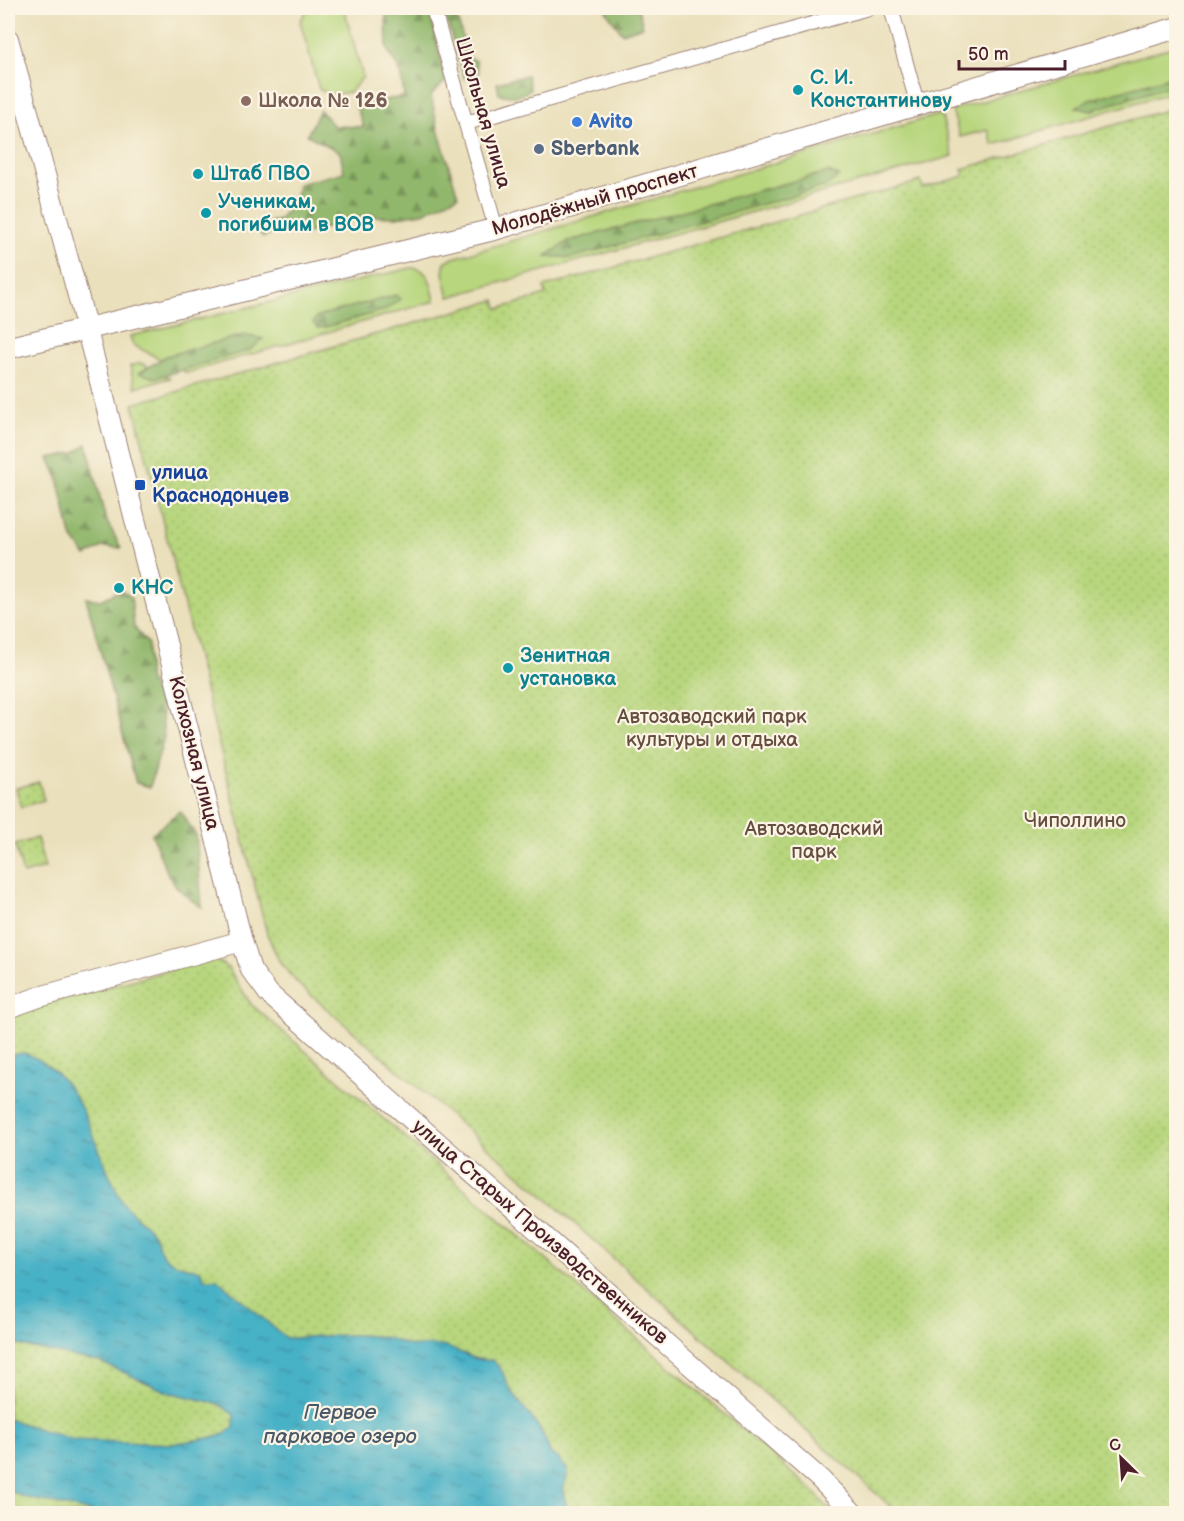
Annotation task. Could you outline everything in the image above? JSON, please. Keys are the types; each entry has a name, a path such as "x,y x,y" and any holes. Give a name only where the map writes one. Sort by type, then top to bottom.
{"main road":[{"name":"Молодёжный проспект","path":"8,348 496,229 1176,28"},
{"path":"8,39 86,328"},
{"name":"Колхозная улица","path":"86,328 242,941"},
{"path":"8,1008 39,997 242,941"},
{"name":"улица Старых Производственников","path":"242,941 251,970 269,994 820,1479 854,1514"}],"street":[{"name":"Школьная улица","path":"433,8 496,229"},
{"path":"466,123 868,8"},
{"path":"891,8 916,103"}],"green space":[{"path":"308,8 344,8 363,77 350,92 331,95 319,89 300,21"},
{"path":"383,8 429,8 446,81 431,95 438,129 458,196 423,213 396,217 365,216 305,234 294,227 263,237 253,225 279,220 294,202 299,184 344,172 340,152 307,135 320,110 334,126 364,127 355,104 404,97 401,73 387,49 386,15"},
{"path":"443,8 454,8 469,58 476,61 479,76 464,79"},
{"path":"604,8 638,8 643,26 622,33"},
{"path":"1176,46 1176,91 993,145 988,130 960,137 952,110"},
{"path":"527,75 530,89 527,92 515,96 499,94 497,83"},
{"path":"1176,75 1176,84 1090,111 1076,107 1089,100"},
{"name":"Автозаводский парк культуры и отдыха","path":"1176,107 1176,1513 898,1513 537,1190 298,984 280,963 267,934 133,404 495,300 498,309 546,295 544,287 921,181 923,188 964,176 962,169"},
{"path":"941,114 953,156 449,297 443,273 445,262 450,259"},
{"path":"828,172 839,176 827,186 571,258 546,256 569,241"},
{"path":"411,268 426,274 435,301 187,373 133,345 130,336"},
{"path":"396,295 401,299 385,310 326,327 318,328 313,323 316,318 325,314"},
{"path":"243,335 263,339 250,350 155,378 139,373 166,356"},
{"path":"141,363 170,378 135,387 130,366"},
{"path":"87,444 105,517 121,548 102,547 86,556 71,536 58,478 49,458 74,453"},
{"path":"121,590 131,597 134,627 148,644 148,678 161,705 164,737 150,787 136,783 86,598 101,600"},
{"path":"39,782 44,800 21,807 16,788"},
{"path":"180,811 196,835 202,907 174,884 152,834"},
{"path":"37,838 45,868 23,874 15,845"},
{"path":"214,958 228,968 251,1004 811,1489 833,1513 8,1514 8,1017 41,1005"}],"water":[{"name":"Первое парковое озеро","path":"24,1053 45,1063 61,1078 74,1096 122,1201 156,1237 163,1255 177,1264 200,1270 205,1279 217,1279 286,1338 375,1336 406,1345 441,1346 478,1359 492,1360 539,1428 550,1453 559,1459 568,1471 563,1491 568,1513 101,1514 24,1497 8,1490 8,1419 74,1440 172,1444 220,1436 234,1427 234,1415 219,1404 168,1392 100,1362 8,1343 8,1055"}],"place":[{"name":"С. И. Константинову","path":"798,90"},
{"name":"Школа № 126","path":"246,101"},
{"name":"Avito","path":"577,122"},
{"name":"Sberbank","path":"539,149"},
{"name":"Штаб ПВО","path":"198,174"},
{"name":"Ученикам, погибшим в ВОВ","path":"206,213"},
{"name":"улица Краснодонцев","path":"140,485"},
{"name":"КНС","path":"119,588"},
{"name":"Зенитная установка","path":"508,668"}],"park label":[{"name":"Чиполлино","path":"1075,821"},
{"name":"Автозаводский парк","path":"814,840"}]}
